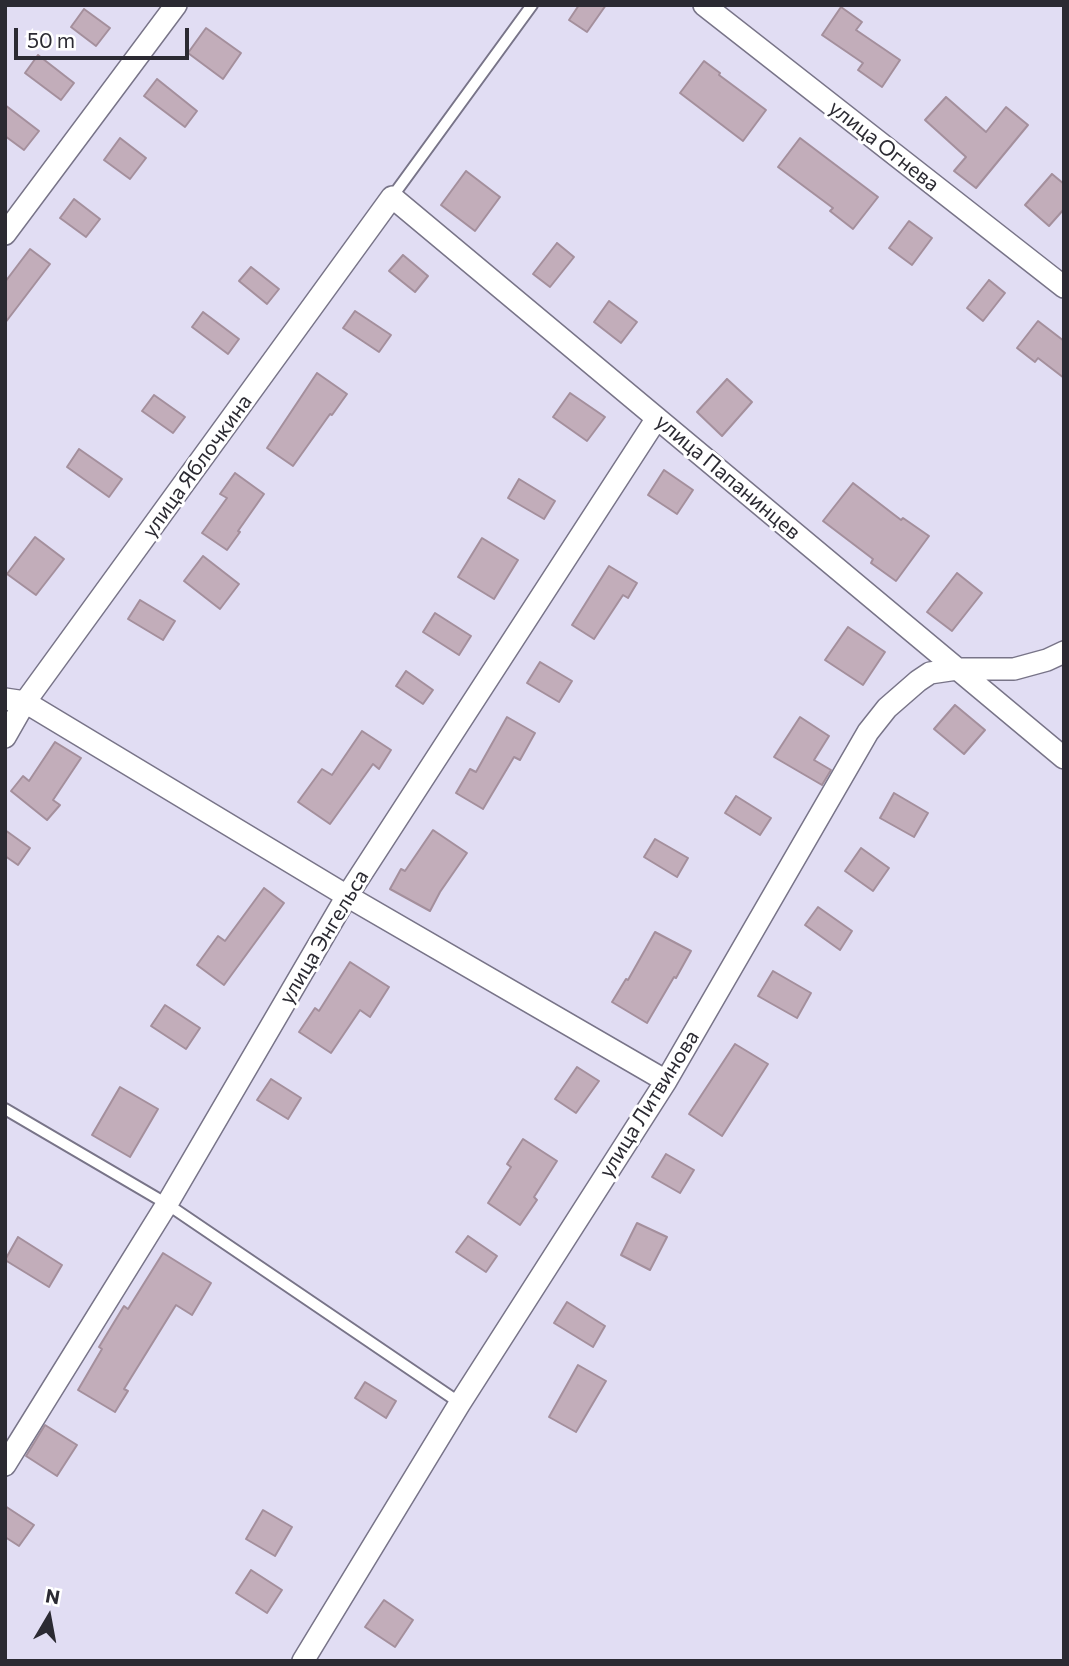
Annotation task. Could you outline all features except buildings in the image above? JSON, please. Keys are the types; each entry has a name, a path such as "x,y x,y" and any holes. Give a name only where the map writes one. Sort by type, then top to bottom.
{"street":[{"path":"5,234 176,5"},
{"name":"улица Огнева","path":"704,5 1064,287"},
{"name":"улица Папанинцев","path":"392,197 1064,758"},
{"name":"улица Яблочкина","path":"5,737 15,700 392,197"},
{"name":"улица Энгельса","path":"5,1465 167,1204 347,895 657,418"},
{"name":"улица Литвинова","path":"303,1661 460,1403 666,1081 868,732 887,708 930,673 957,669 1014,669 1047,660 1064,652"},
{"path":"15,700 666,1081"}],"lane":[{"path":"392,197 532,5"},
{"path":"5,1109 167,1204 460,1403"}]}
